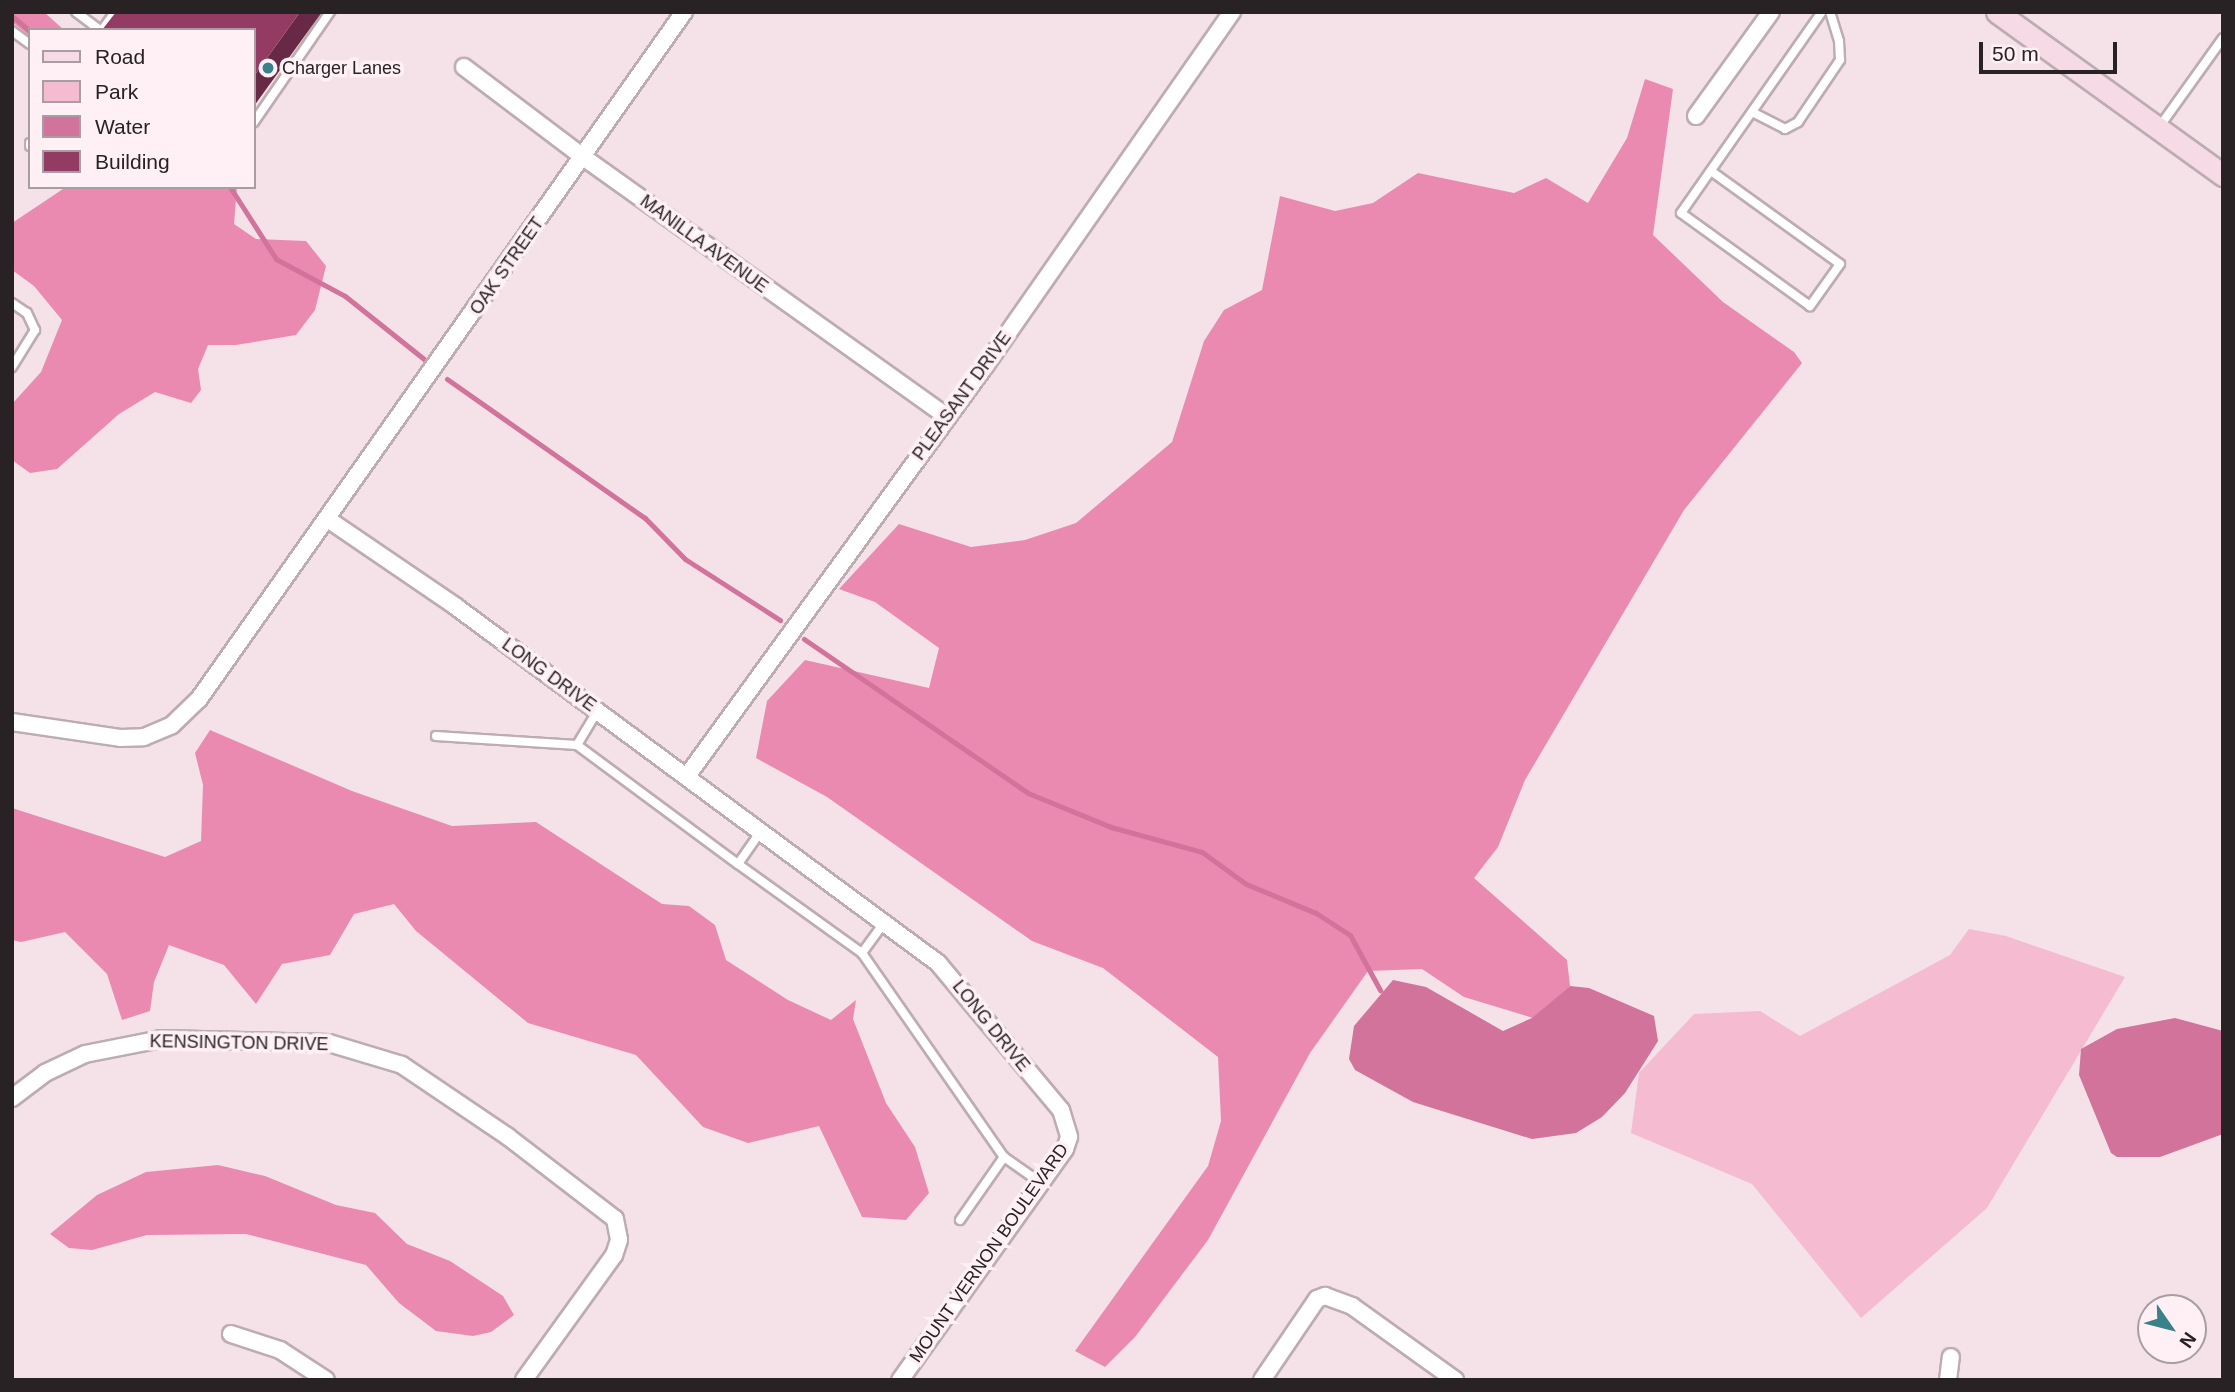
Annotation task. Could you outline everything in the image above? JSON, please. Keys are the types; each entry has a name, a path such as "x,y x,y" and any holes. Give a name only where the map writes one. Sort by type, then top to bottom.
{"main road":[{"path":"1997,12 2223,175"}],"street":[{"name":"OAK STREET","path":"329,520 684,12"},
{"name":"PLEASANT DRIVE","path":"687,776 947,417 1232,12"},
{"path":"1696,116 1771,12"},
{"name":"MANILLA AVENUE","path":"464,67 583,157 947,417"},
{"path":"12,722 120,738 144,737 172,725 223,671 329,520"},
{"name":"LONG DRIVE","path":"329,520 598,710 884,923 955,981 1061,1110 1066,1124"},
{"name":"KENSINGTON DRIVE","path":"12,1098 65,1063 123,1044 161,1039 304,1040 355,1048 420,1075 541,1160 606,1209 615,1219 620,1240 614,1255 524,1380"},
{"name":"MOUNT VERNON BOULEVARD","path":"900,1380 1065,1149 1069,1137 1066,1124"},
{"path":"1262,1380 1317,1299 1333,1297 1455,1380"},
{"path":"231,1334 280,1350 326,1380"},
{"path":"1948,1380 1951,1357"}],"lane":[{"path":"76,12 98,28"},
{"path":"103,28 115,12"},
{"path":"256,119 330,12"},
{"path":"1711,171 1840,264 1810,306 1681,213 1822,12"},
{"path":"1752,112 1785,129 1798,122 1840,60 1839,41 1830,12"},
{"path":"12,31 28,43"},
{"path":"2158,129 2223,38"},
{"path":"12,303 27,313 35,330 12,367"},
{"path":"577,745 598,710"},
{"path":"436,736 577,745 862,953 1004,1157 1041,1183"},
{"path":"738,864 761,831"},
{"path":"862,953 884,923"},
{"path":"960,1220 1004,1157"}],"green space":[{"path":"1969,929 2006,936 2125,977 1987,1208 1861,1318 1752,1184 1631,1133 1639,1073 1694,1014 1760,1011 1800,1036 1950,955"}],"shaded area":[{"path":"12,12 44,12 62,28 28,28 28,34 12,22"},
{"path":"1645,79 1673,89 1653,235 1723,302 1794,352 1802,363 1684,510 1525,780 1498,847 1474,878 1567,960 1570,986 1533,1018 1464,997 1422,969 1368,971 1310,1053 1208,1240 1135,1337 1105,1367 1075,1351 1208,1166 1221,1121 1218,1057 1103,968 1032,941 827,797 756,758 767,701 805,660 929,688 939,648 875,602 839,589 899,524 971,547 1025,540 1076,523 1172,442 1204,341 1224,310 1262,290 1280,196 1335,211 1373,203 1418,173 1514,193 1546,178 1588,203 1627,138"},
{"path":"63,189 237,189 234,224 256,239 306,241 326,266 315,310 296,335 236,345 208,345 198,369 201,390 191,403 155,392 119,414 57,469 30,473 12,460 12,404 41,372 62,320 34,286 12,270 12,223"},
{"path":"210,730 352,791 452,826 536,822 662,904 689,906 715,925 726,960 788,1000 831,1020 856,1000 853,1019 886,1103 915,1147 929,1193 906,1220 862,1217 819,1126 748,1143 703,1127 636,1055 528,1023 416,931 394,904 354,914 330,955 282,964 256,1004 224,965 169,945 154,982 150,1011 122,1020 107,974 65,932 21,942 12,940 12,808 165,857 201,841 203,785 195,753"},
{"path":"218,1165 265,1176 336,1205 375,1213 407,1244 450,1261 503,1296 514,1315 491,1332 473,1336 436,1331 399,1303 366,1265 246,1234 147,1235 92,1250 69,1248 50,1234 97,1195 146,1172"}],"water":[{"path":"1393,980 1426,987 1503,1031 1532,1018 1570,986 1589,988 1654,1016 1658,1041 1625,1093 1602,1117 1576,1133 1532,1139 1413,1102 1355,1070 1349,1059 1354,1026"},
{"path":"2175,1018 2223,1031 2223,1134 2160,1157 2117,1157 2111,1153 2079,1075 2081,1049 2117,1029"}],"building":[{"name":"Charger Lanes","path":"116,12 300,12 256,73 256,28 104,28"}],"waterway":[{"path":"12,16 28,29"},
{"path":"231,189 276,259 345,296 424,359"},
{"path":"447,379 645,518 685,559 780,620"},
{"path":"804,639 1028,793 1111,827 1202,852 1246,884 1316,913 1350,935 1380,990"}],"place":[{"name":"Charger Lanes","path":"268,68"}]}
